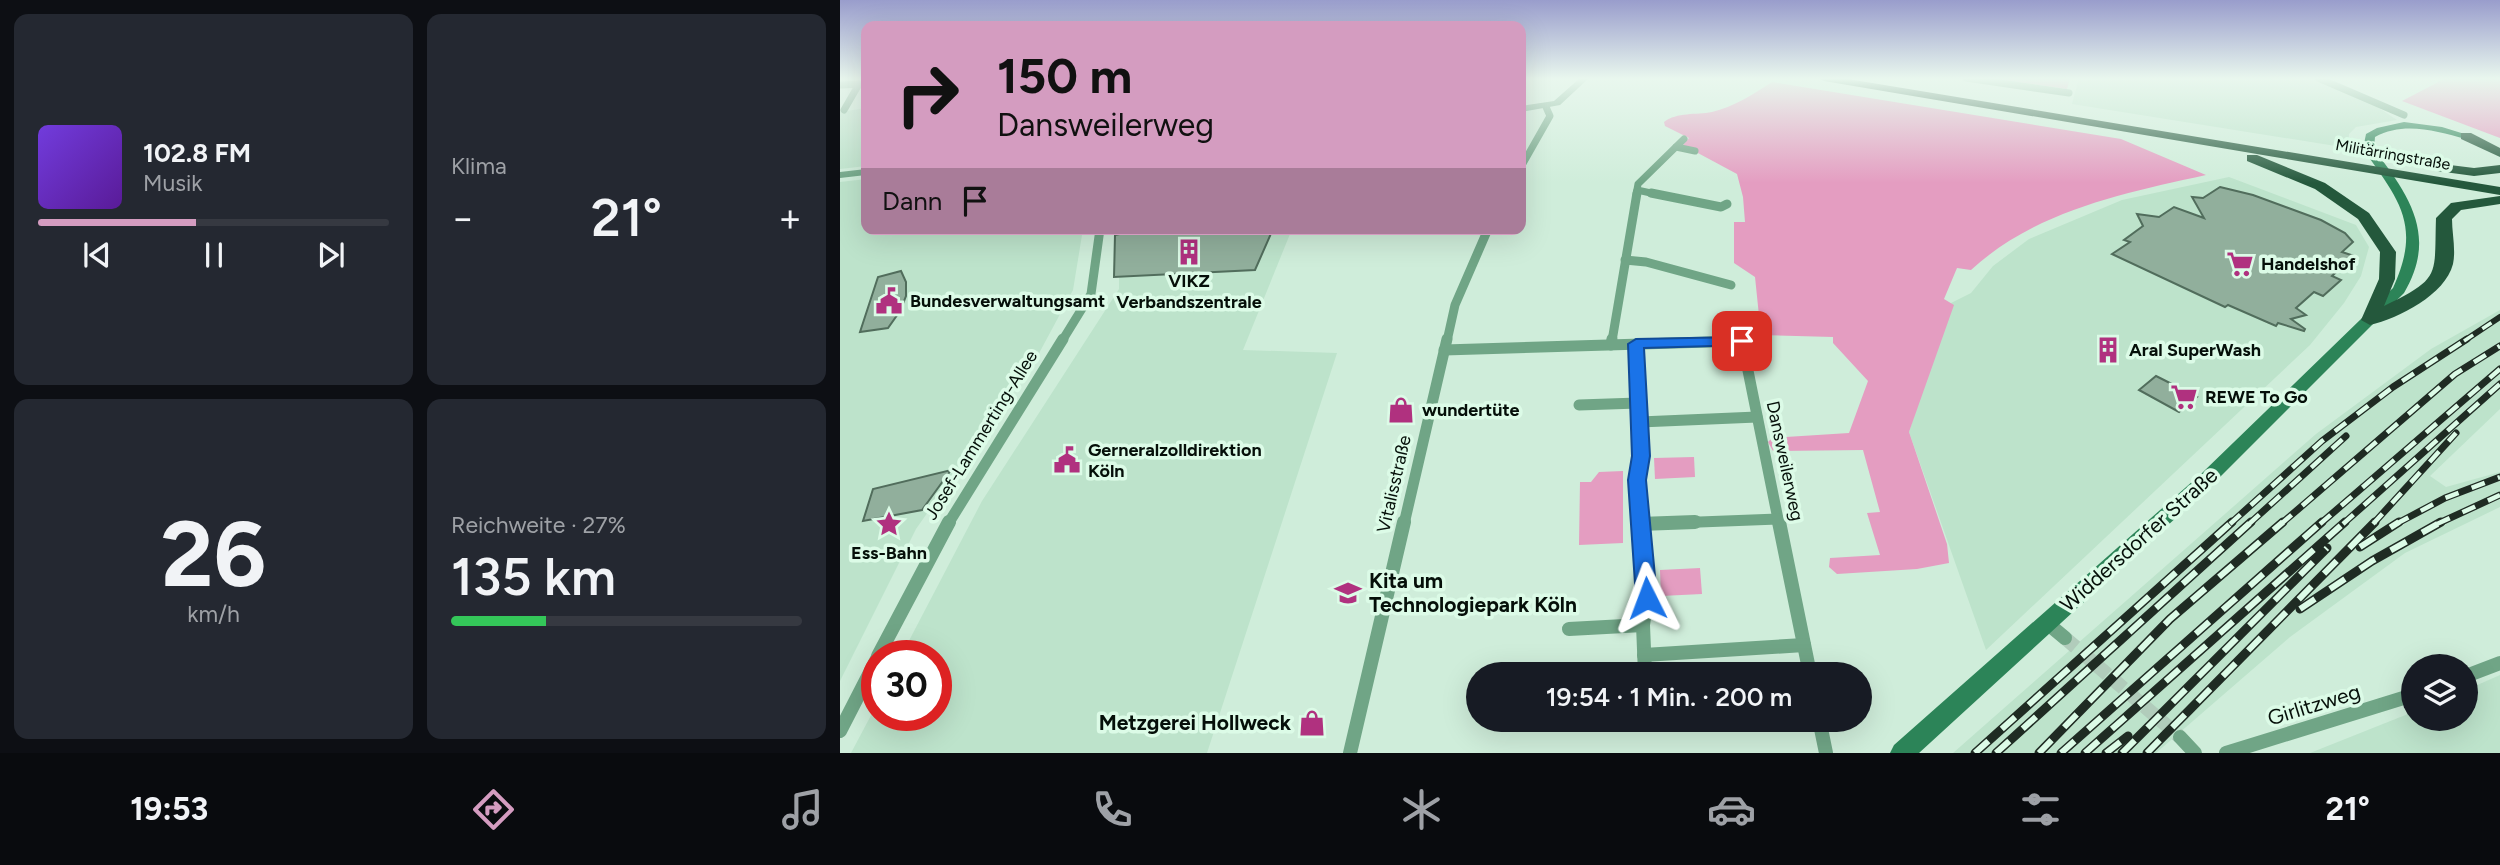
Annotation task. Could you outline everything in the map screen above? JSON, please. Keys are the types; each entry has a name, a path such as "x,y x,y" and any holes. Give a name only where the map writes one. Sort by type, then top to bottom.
{"highway":[{"name":"Militärringstraße","path":"2039,113 2500,191"},
{"name":"Militärringstraße","path":"2088,113 2343,154 2500,183"},
{"path":"2160,133 2270,164 2320,186 2364,216 2388,252 2386,279 2370,320"},
{"path":"2466,136 2500,147"},
{"path":"2466,136 2500,153"},
{"path":"2343,154 2461,171 2500,169"},
{"path":"2370,320 2413,297 2437,279 2445,262 2444,218 2456,206 2500,200"}],"main road":[{"name":"Widdersdorfer Straße","path":"1902,753 2207,478 2399,290 2412,267 2416,244 2410,217 2392,181 2368,149 2370,136 2392,126 2427,128 2466,136"}],"street":[{"path":"1526,158 1549,116 1548,113"},
{"path":"2400,113 2404,115"},
{"path":"1611,345 1637,190 1643,178 1684,139"},
{"path":"1676,147 1695,151"},
{"path":"840,175 861,173"},
{"path":"1637,190 1721,207 1727,204"},
{"name":"Josef-Lammerting-Allee","path":"886,640 942,533 1091,294 1099,235"},
{"name":"Vitalisstraße","path":"1350,753 1444,350 1468,270 1485,235"},
{"path":"1625,260 1646,262 1731,285"},
{"name":"Dansweilerweg","path":"1444,350 1742,341 1808,662"},
{"path":"1636,344 1641,456 1637,480 1647,598 1643,625 1644,662"},
{"path":"1578,405 1638,403"},
{"path":"1640,422 1757,417"},
{"path":"1640,524 1778,519"},
{"path":"2047,623 2065,638"},
{"path":"1569,629 1643,625"},
{"path":"1644,655 1804,645"},
{"path":"2478,671 2500,663"},
{"name":"Josef-Lammerting-Allee","path":"840,731 861,690"},
{"name":"Girlitzweg","path":"2226,753 2401,699"},
{"path":"1822,732 1826,753"},
{"path":"2180,737 2195,753"}],"shaded area":[{"path":"840,113 861,113 861,167 840,169"},
{"path":"1963,113 2121,139 2206,175 2112,197 2082,207 2023,233 1971,270 1957,268 1944,299 1954,305 1909,432 1947,544 1949,563 1917,569 1837,574 1829,567 1830,558 1880,555 1867,513 1880,512 1863,450 1773,451 1768,442 1772,438 1849,433 1868,381 1833,343 1833,337 1761,335 1755,277 1734,263 1734,222 1745,222 1743,197 1737,174 1683,145 1689,138 1665,126 1664,122 1669,119 1687,114"},
{"path":"2129,113 2387,113 2397,120 2356,127 2349,134 2348,148"},
{"path":"2434,113 2500,113 2500,138"},
{"path":"2229,177 2356,225 2369,247 2361,276 2344,303 2310,345 1986,650 1909,432 1951,303 1971,293 1993,266 2029,239 2122,200"},
{"path":"861,180 861,235 1082,235 1073,290 1037,357 916,529 840,681 840,182"},
{"path":"1119,235 1290,235 1243,350 1337,353 1207,753 851,753 863,731 952,731 952,640 909,640 982,501 1119,289"},
{"path":"2500,310 2500,409 2430,476 2446,487 2500,472 2500,507 2405,553 2290,637 2156,753 1953,753 2316,434 2431,349"},
{"path":"1694,457 1695,477 1655,479 1654,458"},
{"path":"1623,471 1623,543 1579,545 1580,482 1591,482 1599,472"},
{"path":"1700,568 1702,594 1661,596 1660,570"},
{"path":"2500,675 2500,753 2310,753 2401,717 2401,731 2478,731 2478,685"}],"building":[{"name":"Handelshof","path":"2220,187 2253,195 2321,220 2345,233 2353,242 2342,252 2354,256 2332,276 2341,280 2323,296 2314,292 2296,308 2306,315 2291,319 2305,329 2304,331 2278,323 2276,326 2228,305 2225,307 2112,254 2130,242 2124,240 2143,226 2137,214 2159,217 2174,207 2204,218 2192,197 2203,198"},
{"name":"VIKZ Verbandszentrale","path":"1115,235 1270,235 1255,270 1114,277"},
{"name":"Bundesverwaltungsamt","path":"901,271 906,282 906,296 900,311 888,328 860,332 878,277"},
{"path":"2156,376 2197,397 2179,412 2139,390"},
{"path":"951,470 922,510 863,521 873,489"}],"tunnel":[{"path":"2065,638 2180,737"}],"railway":[{"path":"2467,339 2500,317"},
{"path":"2230,524 2322,441 2393,387 2467,339"},
{"path":"2281,524 2455,374 2500,346"},
{"path":"2320,524 2500,369"},
{"path":"2343,524 2500,384"},
{"path":"2373,524 2456,433"},
{"path":"2249,524 2346,436"},
{"path":"2396,524 2445,498 2500,477"},
{"path":"2439,523 2500,495"},
{"path":"1975,753 2232,522"},
{"path":"1996,753 2251,522"},
{"path":"2039,753 2170,619 2283,522"},
{"path":"2061,753 2322,522"},
{"path":"2085,753 2345,522"},
{"path":"2147,753 2375,522"},
{"path":"2360,547 2399,522"},
{"path":"2300,609 2372,561 2439,523"},
{"path":"2122,753 2327,548"},
{"path":"2106,753 2128,736"}],"place":[{"name":"VIKZ Verbandszentrale","path":"1189,252"},
{"name":"Handelshof","path":"2240,264"},
{"name":"Bundesverwaltungsamt","path":"889,301"},
{"name":"Aral SuperWash","path":"2108,350"},
{"name":"REWE To Go","path":"2184,397"},
{"name":"wundertüte","path":"1401,410"},
{"name":"Gerneralzolldirektion Köln","path":"1067,460"},
{"name":"Ess-Bahn","path":"889,524"},
{"name":"Kita um Technologiepark Köln","path":"1348,593"},
{"name":"Metzgerei Hollweck","path":"1312,723"}],"route":[{"path":"1647,598 1637,480 1641,456 1636,344 1742,341"}]}
